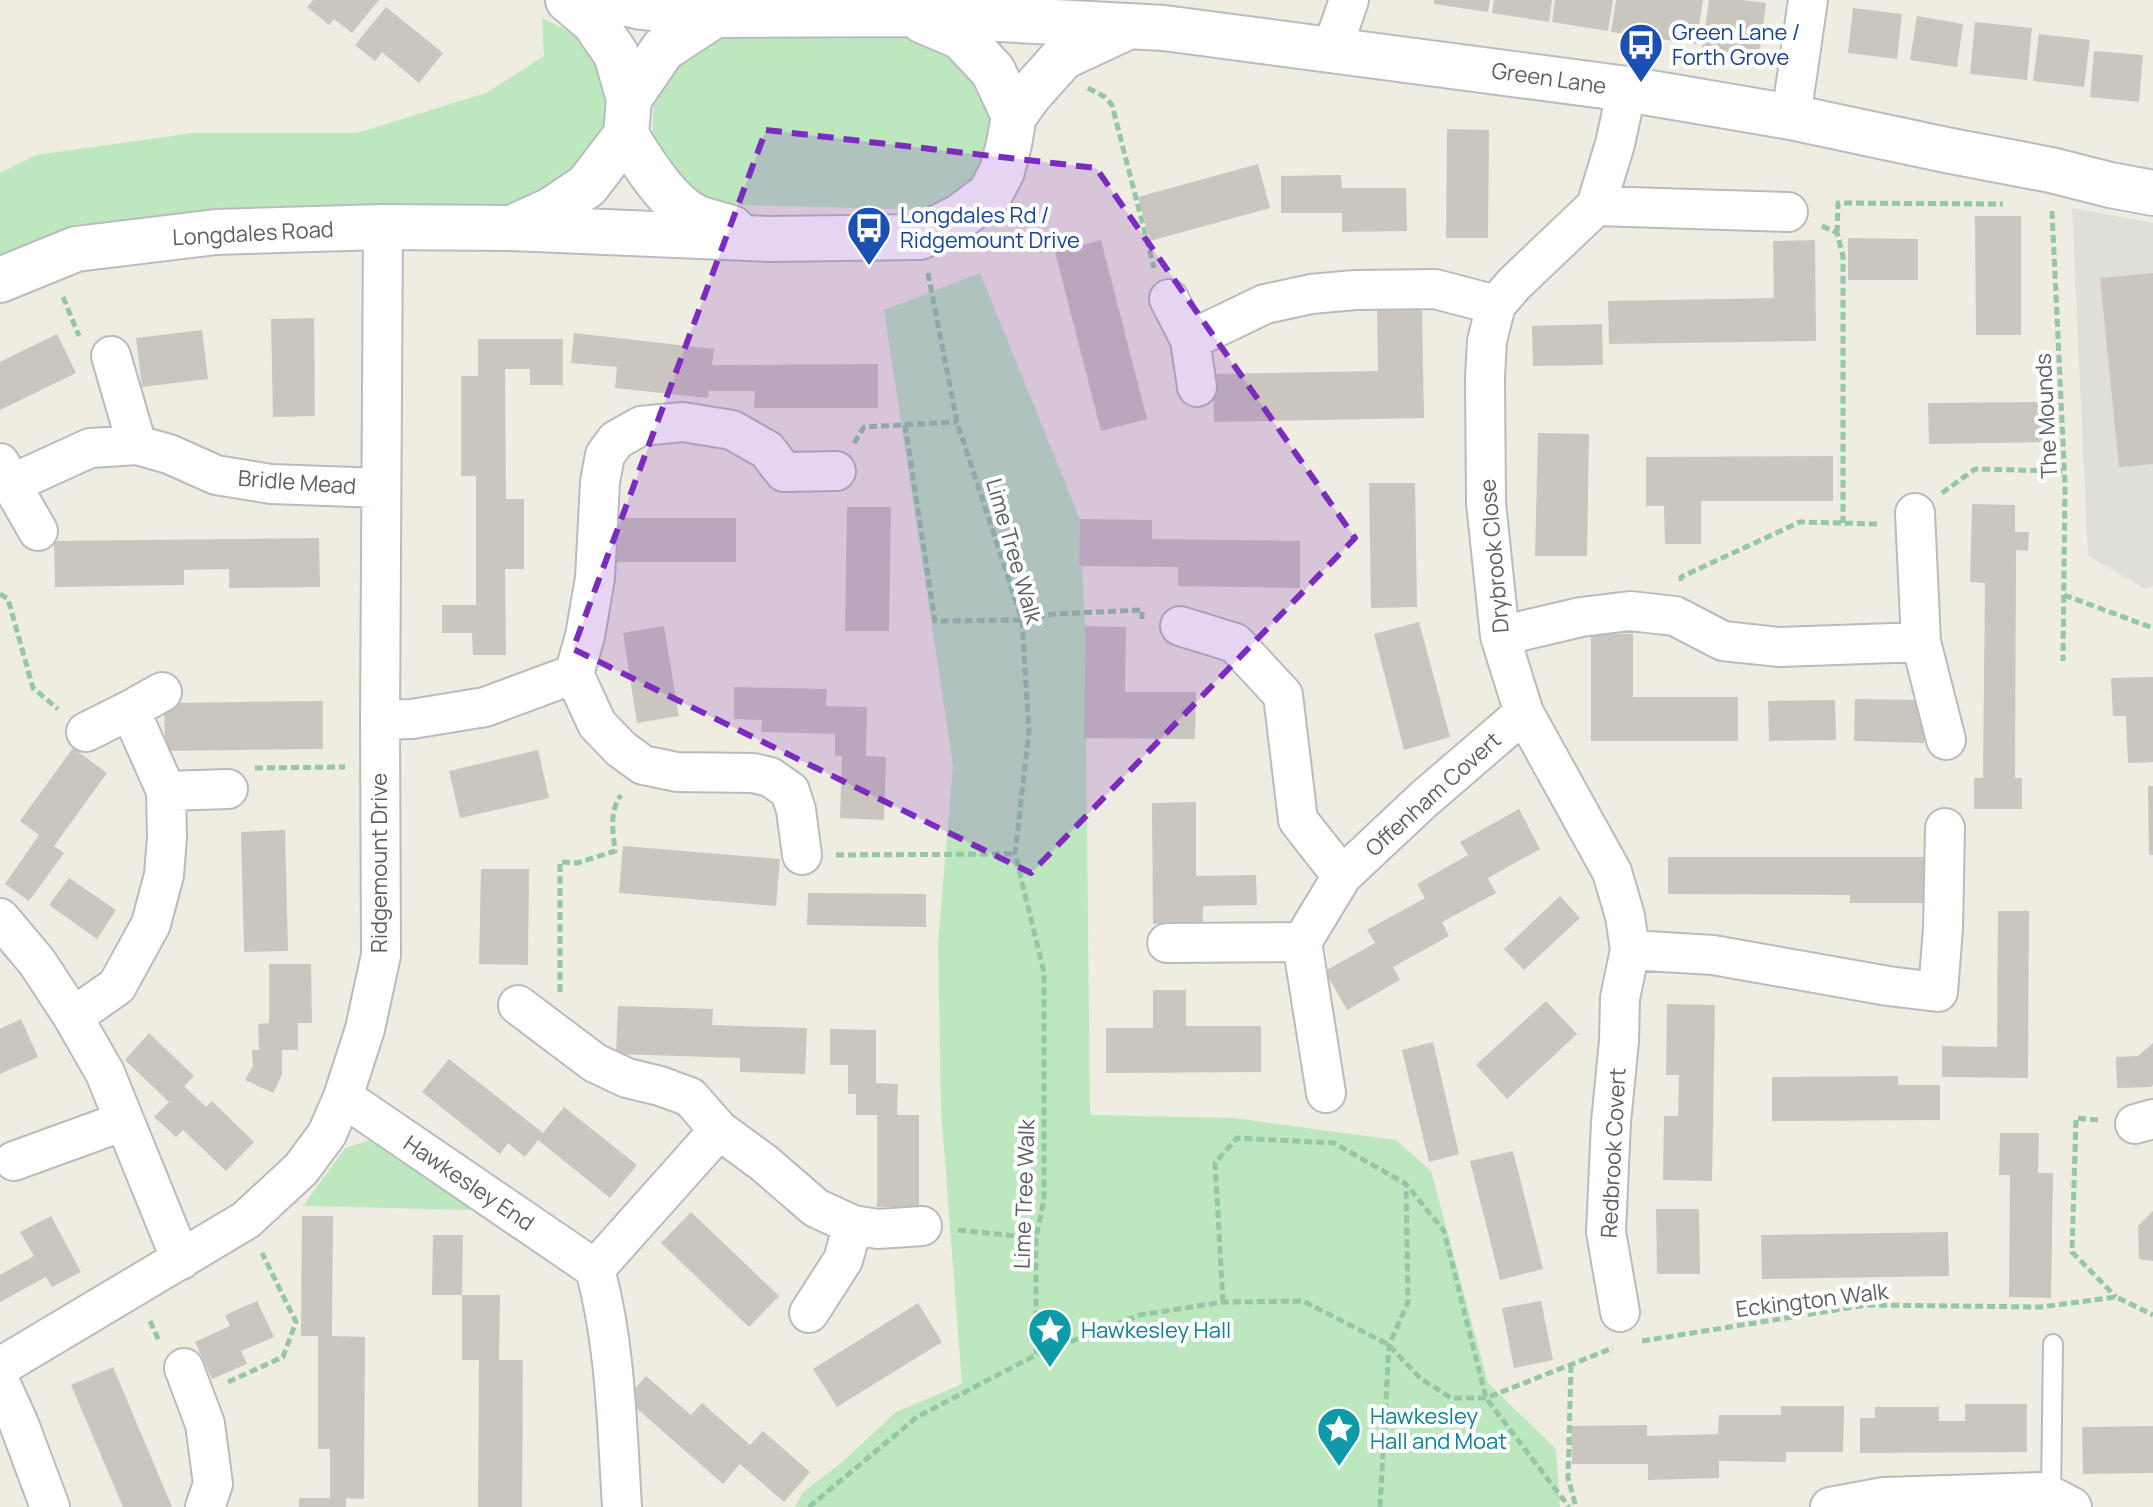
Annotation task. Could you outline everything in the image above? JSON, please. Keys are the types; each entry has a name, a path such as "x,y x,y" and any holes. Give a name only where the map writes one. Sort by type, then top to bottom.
{"street":[{"path":"568,0 594,22 616,54 628,117"},
{"name":"Green Lane","path":"609,0 642,7 907,14 1164,28 1627,89 1791,117 2153,193"},
{"path":"1332,49 1349,0"},
{"path":"1791,117 1808,0"},
{"path":"628,117 663,49 729,10"},
{"path":"907,14 961,37 993,71 1014,116"},
{"name":"Green Lane","path":"1014,116 1063,57 1129,26"},
{"name":"Drybrook Close","path":"1619,1041 1620,998 1630,950 1625,916 1612,872 1524,713 1500,636 1486,503 1485,377 1487,341 1496,305 1522,275 1596,206 1615,144 1627,89"},
{"name":"Longdales Road","path":"0,280 76,249 216,232 383,227 512,228 769,239 920,237 961,216 990,194 1002,171 1014,116"},
{"name":"Longdales Road","path":"512,228 551,210 587,186 628,117"},
{"name":"Longdales Road","path":"628,117 646,168 667,193 693,216 769,239"},
{"path":"1596,206 1788,212"},
{"name":"Ridgemount Drive","path":"0,1367 246,1220 301,1169 327,1134 343,1097 365,1029 381,955 383,227"},
{"path":"1190,340 1265,304 1311,294 1435,289 1496,305"},
{"path":"1169,299 1190,340 1197,387"},
{"path":"111,356 137,445"},
{"path":"802,855 790,791 770,777 753,773 677,772 643,765 621,749 597,724 574,674 585,636 595,578 600,482 605,455 616,440 641,426 683,422 732,430 767,450 784,472 836,471"},
{"name":"Bridle Mead","path":"5,474 90,448 137,445 169,454 216,475 271,484 381,488"},
{"path":"5,474 38,531"},
{"path":"1916,519 1921,642 1946,740"},
{"path":"1500,636 1581,617 1630,611 1675,616 1723,641 1737,643 1780,647 1921,642"},
{"path":"1180,626 1235,643 1283,695 1298,820 1342,876"},
{"path":"380,720 412,719 485,707 574,674"},
{"path":"73,1017 117,986 151,924 164,875 167,837 166,791 146,701 86,732"},
{"name":"Offenham Covert","path":"1302,942 1342,876 1424,799 1524,713"},
{"path":"166,791 228,789"},
{"path":"1630,950 1713,955 1938,992 1945,828"},
{"path":"0,918 37,962 105,1073 181,1260"},
{"path":"1167,943 1302,942 1326,1093"},
{"path":"518,1005 595,1063 690,1097 719,1130 764,1163 816,1208 853,1225 878,1229 922,1226"},
{"name":"Redbrook Covert","path":"1619,1041 1611,1122 1606,1232 1629,1332"},
{"name":"Hawkesley End","path":"343,1097 595,1269"},
{"path":"14,1161 124,1121"},
{"path":"622,1507 609,1341 604,1301 595,1269 719,1130"},
{"path":"809,1313 843,1260 853,1225"},
{"path":"0,1382 50,1507"},
{"path":"189,1382 205,1424 213,1484 205,1507"},
{"path":"1830,1507 1884,1497 2043,1492 2062,1502"}],"lane":[{"path":"2053,1344 2062,1502"}],"path":[{"path":"1051,70 1105,97 1112,105 1155,271 1169,299"},
{"name":"The Mounds","path":"2051,170 2065,471 2063,661"},
{"path":"1843,523 1843,256 1837,233 1838,203 2006,204"},
{"path":"1788,212 1837,233"},
{"name":"Lime Tree Walk","path":"920,237 957,422 1022,620 1029,731 1015,854 1044,972 1044,1200 1036,1238 1036,1355"},
{"path":"48,261 92,365 111,356"},
{"path":"836,471 864,427 957,422"},
{"path":"905,425 935,621 1022,620 1053,614 1142,610 1142,633 1180,626"},
{"path":"1675,616 1681,577 1800,522 1916,519 1975,469 2065,471"},
{"path":"0,594 8,599 33,688 86,732"},
{"path":"2064,595 2153,628"},
{"path":"559,1036 560,862 577,863 615,851 614,805 643,765"},
{"path":"228,789 237,768 380,767"},
{"path":"802,855 1015,854"},
{"path":"2144,1121 2076,1118 2072,1252 2116,1297 2153,1315"},
{"path":"1223,1302 1215,1163 1237,1138 1334,1143 1406,1184 1444,1231 1486,1398 1569,1507"},
{"path":"1380,1507 1389,1345 1408,1302 1406,1184"},
{"path":"133,1287 171,1367 189,1382 283,1357 296,1322 246,1220"},
{"path":"922,1226 1036,1238"},
{"name":"Eckington Walk","path":"1486,1398 1571,1365 1629,1332 1867,1305 2041,1307 2116,1297"},
{"path":"809,1507 917,1417 1036,1355 1140,1315 1223,1302 1303,1301 1389,1345 1420,1378 1451,1398 1486,1398"},
{"path":"1571,1365 1568,1478 1576,1507"}],"highlighted area":[{"path":"766,130 1096,168 1355,538 1031,873 573,649"}],"shaded area":[{"path":"2072,208 2153,223 2153,586 2146,589 2088,556"}],"green space":[{"path":"542,18 595,44 610,110 595,158 561,188 509,208 231,209 74,232 0,263 0,173 36,155 193,133 357,133 486,93 544,56"},
{"path":"719,33 921,34 973,66 994,107 985,162 963,195 927,210 706,204 665,176 652,138 654,96 667,63"},
{"path":"980,273 1080,519 1085,626 1090,1115 1234,1118 1396,1140 1431,1171 1488,1383 1556,1449 1560,1507 795,1507 803,1492 840,1464 896,1412 962,1384 941,1109 938,943 953,765 884,310"},
{"path":"371,1140 393,1149 474,1210 303,1206 345,1148"}],"building":[{"path":"313,0 379,0 352,33 334,19 329,25 307,7"},
{"path":"1434,0 1490,0 1488,12 1434,4"},
{"path":"1494,0 1552,0 1549,22 1492,13"},
{"path":"1555,0 1613,0 1608,31 1552,22"},
{"path":"1616,0 1703,0 1696,44 1611,32"},
{"path":"1709,0 1766,3 1759,57 1702,50"},
{"path":"386,7 443,53 419,83 382,52 375,61 355,45"},
{"path":"1853,8 1902,14 1897,59 1848,53"},
{"path":"1917,16 1963,24 1957,67 1910,60"},
{"path":"1975,22 2032,28 2027,80 1970,74"},
{"path":"2039,34 2090,40 2084,87 2033,81"},
{"path":"2094,51 2143,55 2139,102 2090,97"},
{"path":"1447,129 1489,130 1488,238 1446,238"},
{"path":"1258,164 1270,208 1150,241 1138,197"},
{"path":"1341,175 1342,188 1406,188 1407,231 1342,232 1342,213 1281,213 1281,176"},
{"path":"1975,216 2021,216 2021,335 1976,335"},
{"path":"1848,238 1918,239 1918,280 1848,280"},
{"path":"1101,240 1147,419 1101,431 1055,252"},
{"path":"1815,240 1816,341 1609,344 1608,301 1774,298 1773,241"},
{"path":"2153,273 2153,464 2119,467 2100,278"},
{"path":"1422,308 1424,418 1214,422 1213,374 1378,371 1377,310"},
{"path":"314,318 315,416 273,417 271,319"},
{"path":"1602,324 1603,365 1533,366 1532,326"},
{"path":"202,330 208,379 142,387 136,338"},
{"path":"574,333 714,349 712,365 878,364 878,408 754,408 755,391 709,391 708,398 615,388 617,367 571,363"},
{"path":"57,334 76,373 0,410 0,362"},
{"path":"478,339 563,339 563,385 530,385 530,369 505,369 506,499 524,499 524,569 505,569 506,655 473,655 472,633 442,633 442,605 476,605 476,476 461,476 461,376 478,376"},
{"path":"2043,402 2043,442 1929,444 1928,403"},
{"path":"1538,433 1589,434 1587,556 1535,556"},
{"path":"1833,456 1833,501 1701,501 1701,544 1665,544 1664,506 1646,506 1646,457"},
{"path":"1369,483 1415,483 1417,607 1371,608"},
{"path":"1972,504 2015,505 2015,532 2029,532 2028,551 2016,550 2015,778 2022,778 2022,809 1974,809 1974,778 1983,778 1985,583 1970,582"},
{"path":"847,507 891,507 889,631 845,631"},
{"path":"611,518 736,518 736,562 611,562"},
{"path":"1080,519 1152,520 1152,539 1300,541 1300,588 1178,586 1178,567 1079,566"},
{"path":"319,538 320,587 229,588 229,569 184,570 184,585 55,587 54,541"},
{"path":"1419,622 1450,737 1404,750 1374,634"},
{"path":"664,626 679,716 637,723 623,633"},
{"path":"1085,626 1126,627 1125,692 1196,692 1195,739 1084,738"},
{"path":"1591,633 1633,634 1633,697 1738,697 1738,741 1591,741"},
{"path":"2153,677 2153,762 2128,763 2126,716 2113,716 2111,678"},
{"path":"734,687 827,689 826,706 867,707 866,756 886,757 884,820 840,818 842,756 835,756 835,734 761,732 762,720 734,719"},
{"path":"1855,699 1925,700 1924,743 1854,741"},
{"path":"1835,700 1836,740 1769,741 1768,701"},
{"path":"323,701 323,749 165,751 164,703"},
{"path":"73,748 107,773 54,846 64,853 29,901 5,884 39,835 20,821"},
{"path":"538,750 549,798 460,818 449,771"},
{"path":"2148,786 2153,786 2153,855 2149,855"},
{"path":"1196,802 1196,876 1256,875 1257,905 1203,906 1203,923 1153,924 1152,803"},
{"path":"1519,809 1540,849 1488,878 1496,893 1442,922 1449,936 1393,967 1400,980 1347,1010 1325,971 1375,943 1367,930 1425,898 1417,884 1468,855 1460,842"},
{"path":"285,830 288,951 244,952 241,832"},
{"path":"623,846 780,859 776,906 619,893"},
{"path":"1668,857 1924,857 1924,903 1850,903 1850,895 1668,894"},
{"path":"481,869 529,869 528,965 479,964"},
{"path":"69,878 116,910 97,939 49,905"},
{"path":"808,893 926,894 926,927 807,925"},
{"path":"1560,896 1580,918 1524,970 1504,949"},
{"path":"1998,911 2029,911 2028,1078 1942,1077 1942,1046 1997,1047"},
{"path":"269,964 311,964 312,1023 298,1023 298,1050 282,1050 282,1075 273,1093 245,1080 253,1066 252,1050 259,1050 258,1024 269,1023"},
{"path":"1153,990 1186,990 1186,1026 1261,1026 1261,1072 1106,1073 1106,1028 1153,1028"},
{"path":"1546,1001 1577,1034 1507,1099 1476,1065"},
{"path":"1667,1004 1715,1005 1712,1181 1663,1180 1664,1116 1678,1116 1679,1075 1666,1075"},
{"path":"618,1006 713,1009 712,1025 807,1028 805,1074 740,1072 740,1058 616,1054"},
{"path":"21,1019 38,1057 0,1074 0,1029"},
{"path":"830,1029 876,1030 876,1083 898,1084 897,1115 919,1115 919,1207 877,1207 877,1115 856,1115 856,1094 848,1094 848,1065 830,1065"},
{"path":"149,1033 194,1076 184,1086 206,1107 212,1101 254,1142 226,1171 183,1130 176,1137 154,1117 169,1102 125,1060"},
{"path":"1433,1042 1459,1154 1429,1162 1402,1050"},
{"path":"2153,1043 2153,1085 2117,1088 2116,1057 2138,1056"},
{"path":"449,1059 543,1133 564,1107 637,1165 610,1198 538,1140 525,1157 508,1143 500,1154 422,1092"},
{"path":"1898,1076 1898,1085 1940,1085 1940,1120 1772,1121 1772,1077"},
{"path":"2000,1133 2039,1133 2038,1173 2053,1173 2051,1298 2009,1297 2010,1175 1999,1175"},
{"path":"1513,1151 1543,1269 1500,1280 1470,1161"},
{"path":"1656,1209 1699,1209 1700,1274 1657,1274"},
{"path":"2153,1211 2153,1261 2139,1259 2138,1226"},
{"path":"691,1212 779,1296 749,1327 661,1243"},
{"path":"51,1216 81,1272 52,1287 46,1277 0,1302 0,1275 34,1256 20,1232"},
{"path":"302,1216 333,1216 332,1336 365,1337 364,1499 346,1498 346,1507 299,1507 299,1498 330,1498 330,1449 318,1449 318,1336 301,1336"},
{"path":"1948,1232 1949,1276 1762,1279 1761,1235"},
{"path":"433,1235 463,1235 462,1295 432,1295"},
{"path":"462,1295 500,1295 499,1360 523,1360 522,1507 478,1507 479,1360 462,1360"},
{"path":"257,1301 274,1337 241,1351 247,1364 212,1379 195,1342 230,1326 225,1315"},
{"path":"1541,1301 1553,1360 1514,1368 1502,1308"},
{"path":"918,1303 942,1342 837,1407 813,1369"},
{"path":"113,1367 172,1507 123,1507 71,1385"},
{"path":"646,1376 691,1415 702,1403 750,1445 763,1431 810,1472 784,1502 740,1464 723,1484 626,1399"},
{"path":"1965,1404 2027,1404 2027,1452 1860,1453 1860,1418 1875,1418 1875,1407 1939,1407 1939,1421 1965,1421"},
{"path":"1781,1406 1844,1406 1843,1452 1786,1452 1786,1462 1719,1461 1719,1478 1648,1480 1648,1464 1572,1464 1571,1426 1647,1425 1647,1436 1718,1434 1719,1415 1781,1415"},
{"path":"2153,1426 2153,1473 2083,1474 2082,1427"}],"place":[{"name":"Green Lane / Forth Grove","path":"1641,84"},
{"name":"Longdales Rd / Ridgemount Drive","path":"869,267"},
{"name":"Hawkesley Hall","path":"1050,1369"},
{"name":"Hawkesley Hall and Moat","path":"1339,1468"}]}
